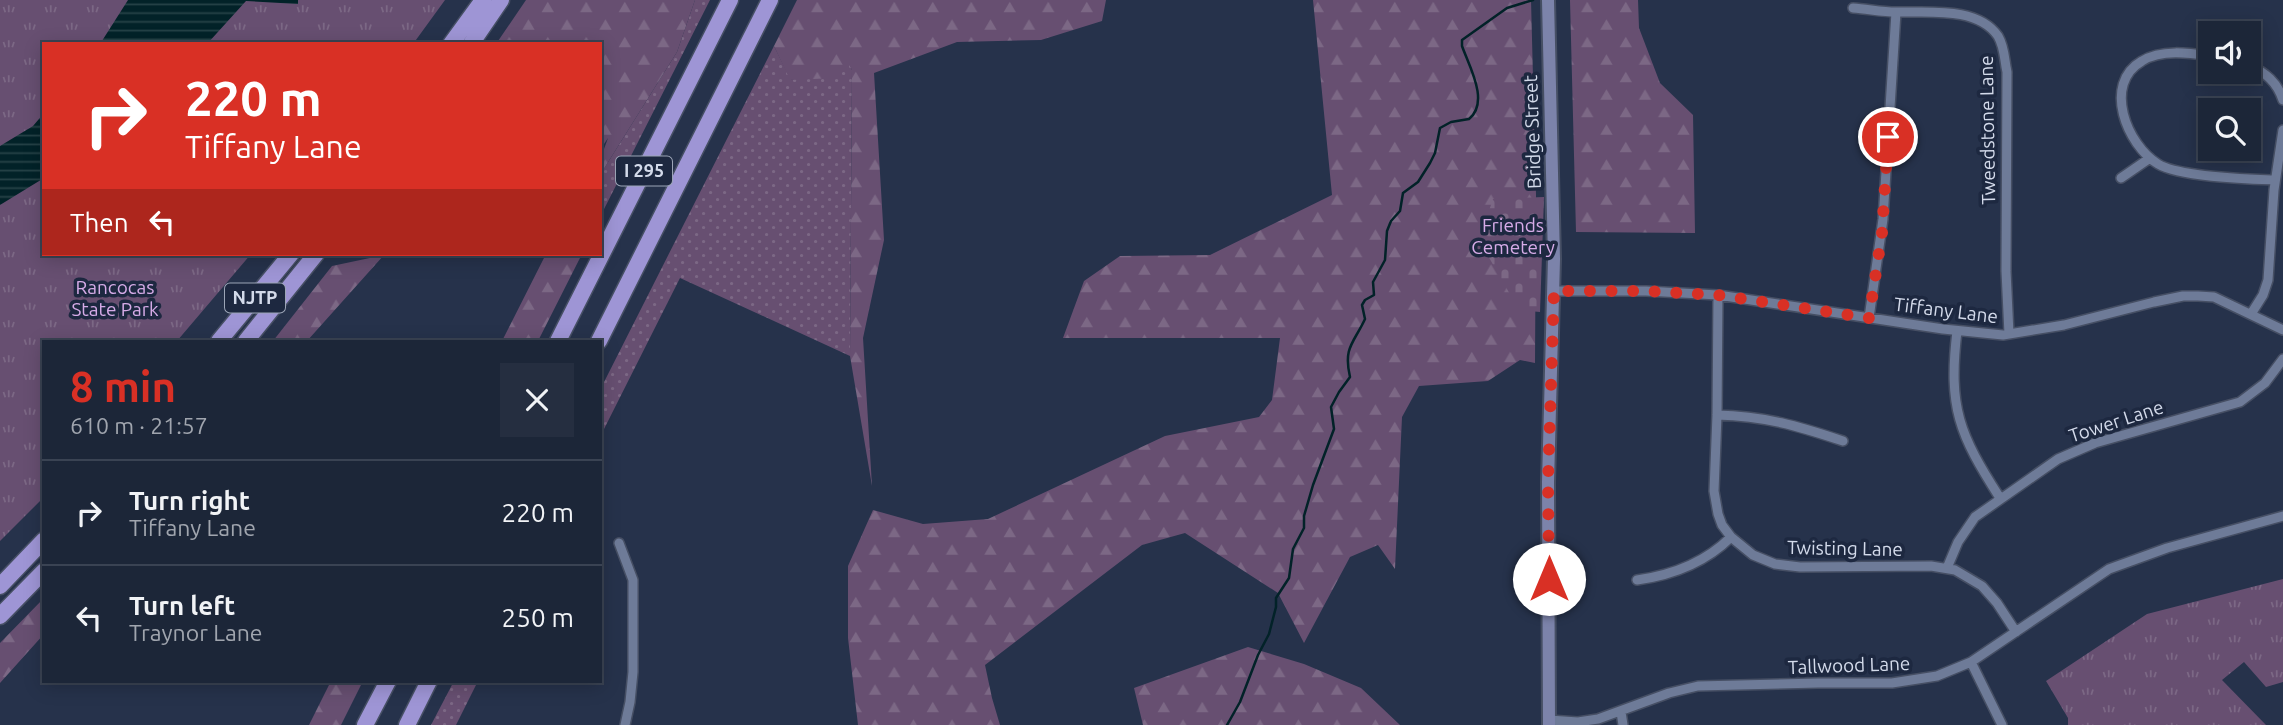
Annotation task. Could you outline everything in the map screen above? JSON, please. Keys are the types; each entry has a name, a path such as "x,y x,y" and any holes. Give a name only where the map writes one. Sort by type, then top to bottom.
{"highway":[{"path":"452,42 482,0"},
{"path":"472,42 501,0"},
{"name":"I 295","path":"602,254 730,0"},
{"name":"I 295","path":"600,340 771,0"},
{"name":"NJTP","path":"220,340 289,256"},
{"name":"NJTP","path":"247,340 314,256"},
{"name":"I 295","path":"559,340 601,256"},
{"path":"0,586 42,542"},
{"path":"0,616 42,573"},
{"path":"365,725 386,683"},
{"path":"407,725 428,683"}],"main road":[{"name":"Bridge Street","path":"1548,0 1554,189 1548,482 1549,723"}],"street":[{"name":"Tweedstone Lane","path":"1853,8 1949,13 1981,21 1997,34 2005,52 2008,134 2006,271 2009,334"},
{"path":"1869,318 1883,219 1896,12"},
{"path":"2198,55 2160,54 2142,61 2129,73 2120,97 2123,116 2135,139 2160,166 2197,175 2275,180"},
{"path":"2261,72 2279,90 2283,100"},
{"path":"2251,314 2263,295 2268,280 2275,180 2283,130"},
{"path":"2121,178 2150,158"},
{"name":"Tiffany Lane","path":"1554,291 1646,291 1718,295 1957,331 2009,334 2183,296 2214,297 2283,330"},
{"name":"Twisting Lane","path":"1718,295 1714,491 1718,514 1731,537 1753,555 1775,564 1808,567 1947,568 1965,574 1982,586 2017,632"},
{"path":"1957,331 1953,367 1958,419 1969,449 2000,498"},
{"name":"Tower Lane","path":"1947,568 1958,542 1984,509 2058,459 2082,447 2240,402 2265,383 2283,359"},
{"path":"1717,415 1781,421 1843,441"},
{"name":"Tallwood Lane","path":"1549,723 1588,721 1698,686 1892,683 1937,676 1971,662 2109,569 2167,548 2283,516"},
{"path":"1637,580 1675,573 1694,565 1717,551 1731,537"},
{"path":"619,543 633,580 633,672 625,725"},
{"path":"1971,662 2002,725"},
{"path":"1621,712 1623,725"}],"green space":[{"name":"Rancocas State Park","path":"0,0 445,0 414,42 42,42 42,256 249,256 178,340 42,340 42,499 0,541"},
{"path":"526,0 695,0 677,52 602,172 602,154 608,138 602,147 602,42 497,42"},
{"path":"695,0 710,0 602,213 602,172 677,52"},
{"path":"797,0 1106,0 1102,21 1041,40 957,42 874,73 884,240 863,338 872,486 850,356 852,70 847,61 835,78 790,80 774,46"},
{"path":"1313,0 1531,0 1536,195 1535,363 1520,360 1488,381 1419,386 1402,417 1395,569 1378,545 1350,557 1304,643 1278,593 1185,533 1142,545 985,665 1000,725 858,725 848,638 848,566 873,510 923,524 988,519 1165,436 1259,417 1272,400 1280,338 1063,338 1084,281 1120,256 1210,255 1332,195"},
{"path":"1570,0 1638,0 1639,28 1660,83 1693,115 1695,233 1576,232"},
{"path":"774,46 791,80 848,60 852,70 850,356 680,278 602,433 602,386"},
{"name":"Friends Cemetery","path":"1544,197 1540,312 1519,310 1479,240 1493,199"},
{"path":"383,256 308,340 274,340 332,266"},
{"path":"545,256 581,256 539,340 503,340"},
{"path":"2283,579 2283,682 2266,687 2244,662 2222,680 2266,725 2068,725 2068,718 2046,681 2147,614"},
{"path":"42,600 42,636 0,683 0,643"},
{"path":"1248,647 1304,664 1361,688 1400,725 1143,725 1134,688"},
{"path":"330,683 362,683 341,725 309,725"},
{"path":"453,683 477,683 456,725 431,725"}],"shaded area":[{"path":"128,0 298,0 298,4 246,1 209,42 101,42"},
{"path":"42,115 42,179 0,205 0,146 33,126"}],"waterway":[{"path":"1227,725 1240,702 1269,634 1276,598 1289,578 1293,549 1304,528 1304,516 1313,485 1334,429 1331,407 1350,377 1349,352 1365,319 1362,305 1374,295 1373,282 1385,260 1387,231 1391,221 1400,211 1403,193 1418,182 1430,163 1440,128 1451,122 1469,119 1475,112 1478,94 1462,40 1507,8 1533,0"}],"route":[{"path":"1549,579 1548,482 1554,291 1646,291 1718,295 1869,318 1882,233 1888,137"}]}
